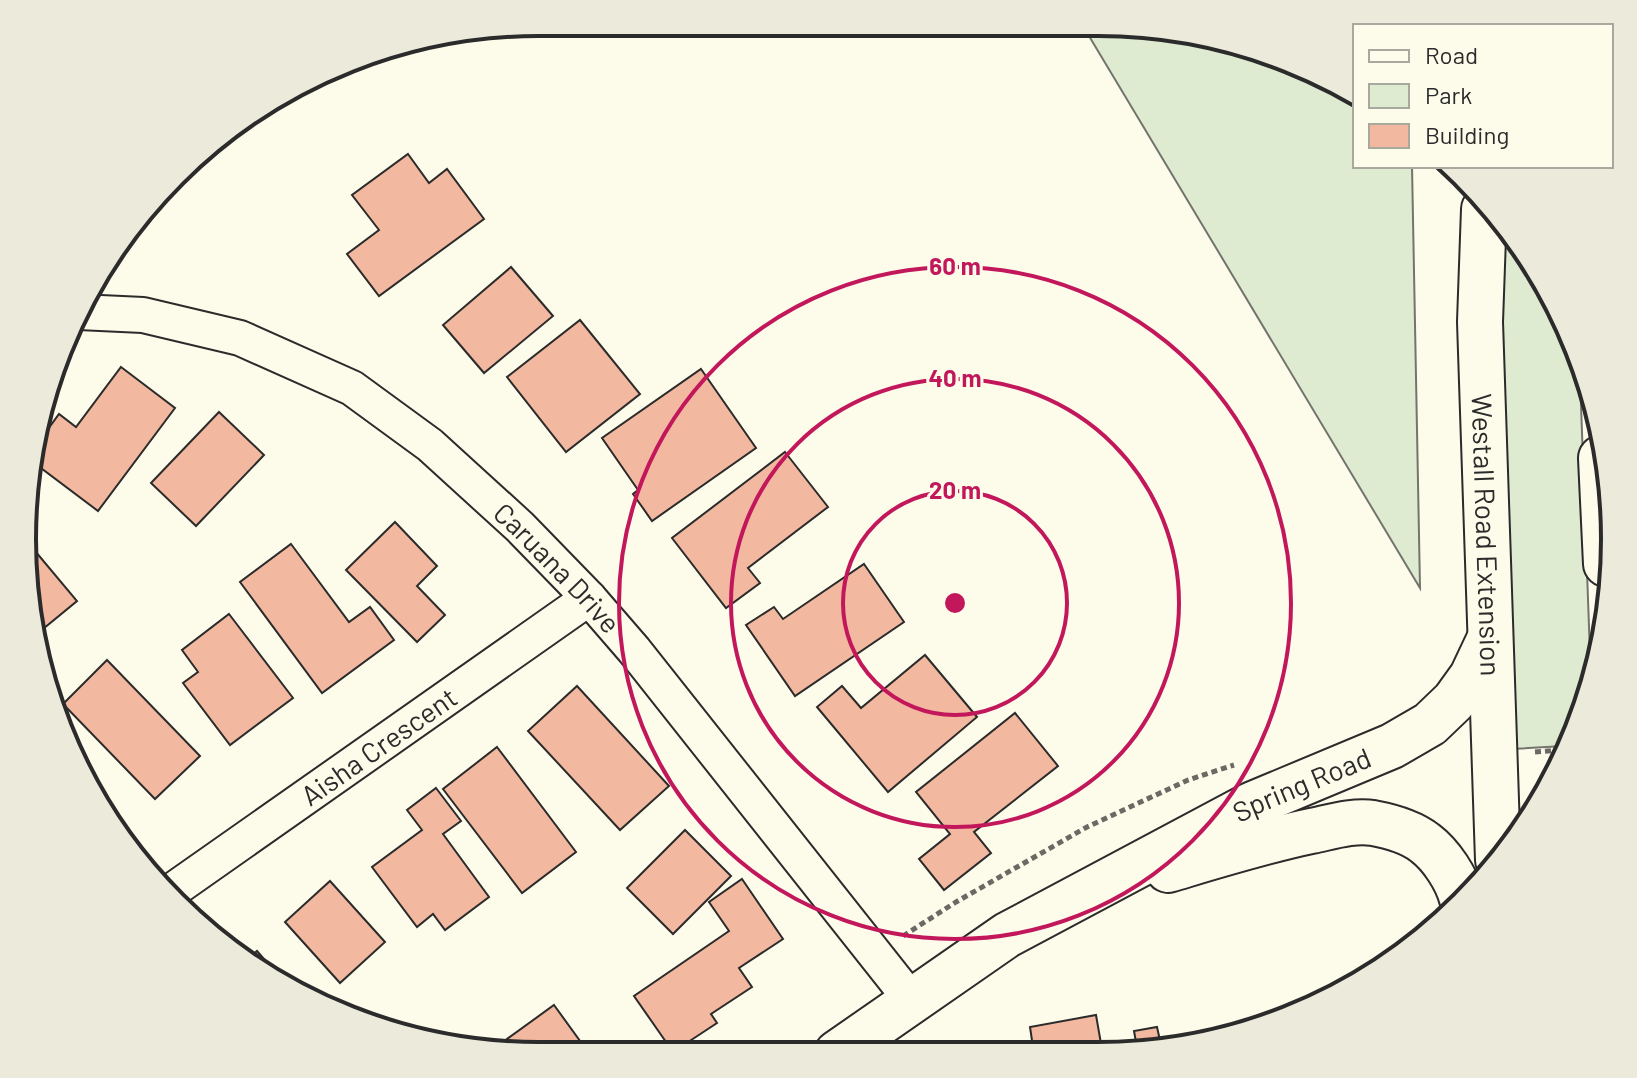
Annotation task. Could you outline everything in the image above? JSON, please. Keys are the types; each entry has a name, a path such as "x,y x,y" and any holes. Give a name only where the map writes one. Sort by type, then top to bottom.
{"main road":[{"name":"Westall Road Extension","path":"1484,217 1480,322 1497,844"},
{"name":"Spring Road","path":"853,1042 1007,935 1253,804 1392,746 1430,724 1454,701 1472,676 1489,640"},
{"name":"Spring Road","path":"1081,895 1279,838 1340,825 1370,823 1398,830 1425,842 1446,866 1459,890"}],"street":[{"name":"Caruana Drive","path":"90,313 143,315 240,338 352,388 430,445 520,527 589,598 644,662 912,1001"},
{"name":"Aisha Crescent","path":"176,888 589,598"}],"green space":[{"path":"1089,36 1164,40 1196,46 1228,53 1290,74 1353,105 1353,168 1412,168 1420,588"},
{"path":"1503,241 1549,317 1581,399 1590,643 1574,701 1556,746 1513,749 1500,316"}],"building":[{"path":"408,154 429,183 447,169 484,219 379,296 347,254 379,230 352,195"},
{"path":"511,267 553,316 484,373 443,325"},
{"path":"580,320 640,394 566,452 507,377"},
{"path":"121,367 175,408 98,511 41,468 49,428 59,414 76,427"},
{"path":"701,369 756,448 652,521 633,494 638,490 602,438"},
{"path":"219,412 264,455 196,526 151,483"},
{"path":"785,452 828,507 748,568 760,583 726,608 672,538"},
{"path":"395,522 437,566 417,586 445,615 417,642 346,570"},
{"path":"291,544 349,622 370,607 394,640 322,693 240,582"},
{"path":"36,553 77,601 44,628"},
{"path":"864,564 904,622 795,696 746,625 774,607 783,619"},
{"path":"229,614 293,698 230,745 183,683 198,672 182,650"},
{"path":"925,655 977,717 888,792 817,707 842,686 861,708"},
{"path":"107,660 200,756 155,799 64,703"},
{"path":"577,686 669,786 620,830 528,731"},
{"path":"1015,713 1058,766 974,832 991,853 944,890 919,859 950,834 916,792"},
{"path":"497,747 576,852 522,893 443,789"},
{"path":"436,788 461,821 443,834 489,897 445,930 433,914 417,927 372,867 422,830 407,810"},
{"path":"685,830 731,876 673,934 627,888"},
{"path":"742,879 783,939 739,968 752,987 711,1014 717,1023 688,1042 666,1042 634,996 729,931 709,902"},
{"path":"330,881 385,942 340,983 285,922"},
{"path":"554,1005 581,1042 509,1041 507,1039"},
{"path":"1096,1015 1101,1042 1032,1042 1030,1027"},
{"path":"1157,1027 1160,1038 1136,1041 1134,1031"}]}
